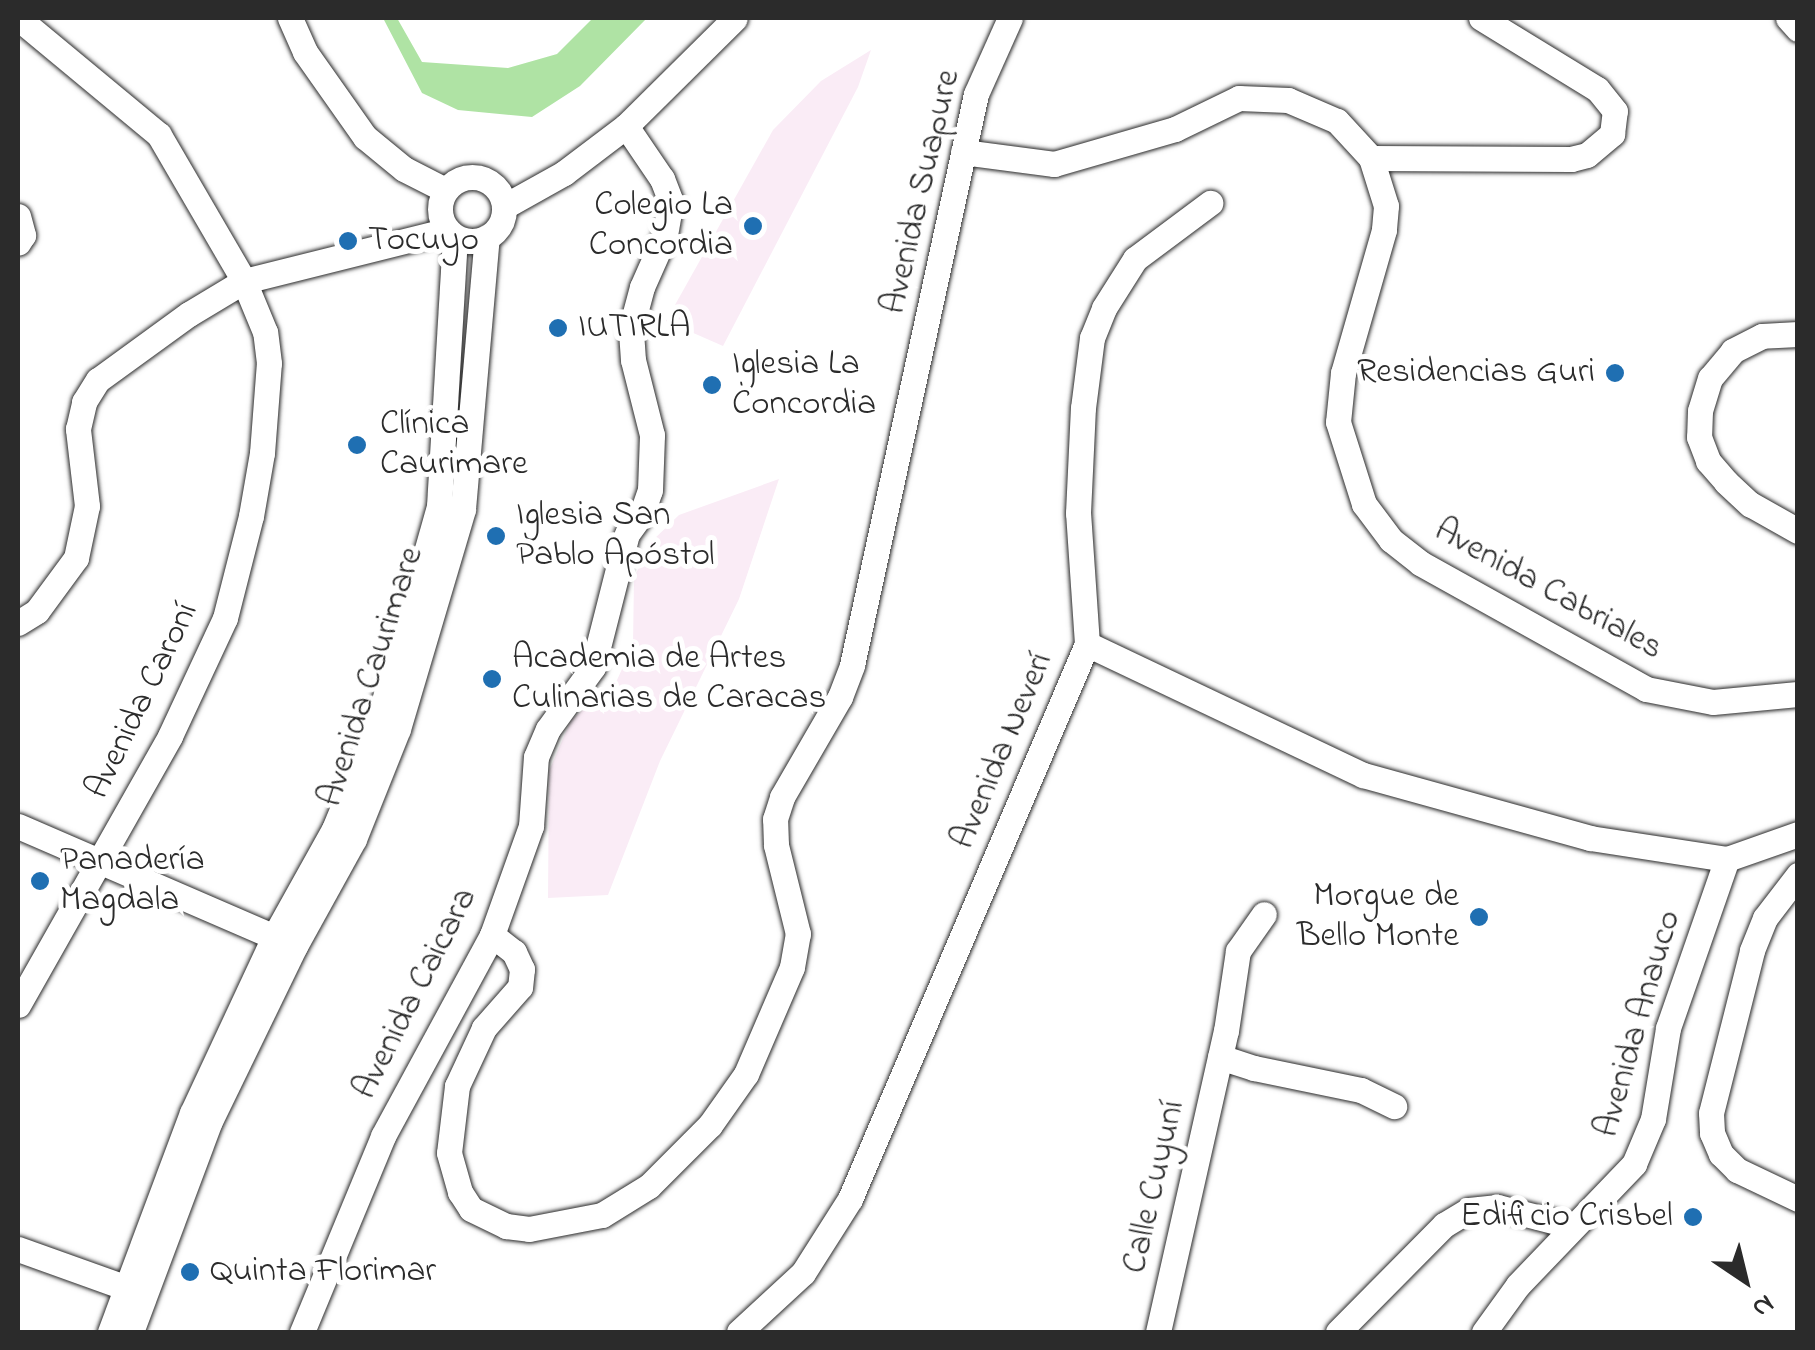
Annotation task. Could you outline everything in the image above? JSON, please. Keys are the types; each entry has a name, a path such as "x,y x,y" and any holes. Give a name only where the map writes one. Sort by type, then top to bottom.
{"street":[{"name":"Avenida Caroní","path":"18,18 159,136 191,183 244,281 265,332 269,363 262,453 242,557 225,618 201,674 102,860 18,1005"},
{"path":"290,18 305,52 365,138 404,169 445,190"},
{"path":"505,206 564,172 626,126 735,18"},
{"name":"Avenida Suapure","path":"492,935 514,952 522,970 520,988 484,1028 456,1086 450,1154 460,1192 471,1209 506,1226 552,1227 602,1215 648,1186 710,1125 746,1074 792,967 798,934 776,845 775,818 782,797 840,698 852,665 976,94 1010,18"},
{"path":"964,152 1054,164 1175,129 1239,98 1264,96 1288,100 1336,121 1372,158 1571,159 1587,155 1612,134 1615,111 1597,89 1481,18"},
{"path":"1788,18 1798,29"},
{"name":"Avenida Caicara","path":"302,1332 383,1136 492,935 531,826 536,756 548,729 593,667 627,534 642,513 650,490 652,435 633,360 630,328 642,287 665,236 672,202 662,179 626,126"},
{"name":"Avenida Cabriales","path":"1372,158 1384,194 1384,230 1343,373 1338,422 1364,504 1392,540 1420,563 1646,689 1713,702 1798,694"},
{"path":"476,177 496,187 505,206 502,220 487,237 468,242 452,233 440,212 445,190 464,178 476,177"},
{"path":"1087,644 1078,513 1082,408 1092,338 1116,282 1135,260 1210,203"},
{"path":"18,216 23,235 18,243"},
{"path":"18,623 37,612 59,586 80,544 87,506 78,430 84,402 98,380 189,314 244,281 452,233"},
{"name":"Avenida Caurimare","path":"131,1332 136,1292 192,1114 285,940 341,812 378,722 416,596 439,506 452,233"},
{"name":"Avenida Caurimare","path":"285,940 354,839 398,730 463,509 487,237"},
{"path":"1798,334 1762,336 1733,351 1710,378 1700,410 1700,436 1708,461 1726,482 1750,504 1798,531"},
{"name":"Avenida Neverí","path":"740,1332 804,1273 850,1199 1087,644 1363,775 1590,838 1727,859 1798,834"},
{"path":"18,826 285,940"},
{"name":"Avenida Anauco","path":"1484,1332 1518,1285 1634,1164 1653,1119 1668,1028 1727,859"},
{"path":"1798,874 1766,918 1752,950 1710,1113 1712,1133 1729,1162 1754,1180 1798,1199"},
{"name":"Calle Cuyuní","path":"1158,1332 1220,1057 1238,951 1264,914"},
{"path":"1220,1057 1361,1090 1394,1106"},
{"path":"1338,1332 1444,1225 1468,1210 1498,1207 1572,1226"},
{"path":"18,1249 136,1292"},
{"name":"Avenida Caurimare","path":"110,1332 136,1292"}],"shaded area":[{"name":"Colegio La Concordia","path":"871,50 858,87 723,346 666,321 773,130 821,81"},
{"path":"779,479 739,599 660,761 608,895 548,898 549,771 571,720 617,680 633,645 634,578 651,542 679,515"}],"green space":[{"path":"383,18 397,18 422,62 508,68 557,54 593,18 647,18 580,86 532,117 458,110 422,93"}],"place":[{"name":"Colegio La Concordia","path":"753,226"},
{"name":"Tocuyo","path":"348,241"},
{"name":"IUTIRLA","path":"558,328"},
{"name":"Residencias Guri","path":"1615,373"},
{"name":"Iglesia La Concordia","path":"712,385"},
{"name":"Clínica Caurimare","path":"357,445"},
{"name":"Iglesia San Pablo Apóstol","path":"496,536"},
{"name":"Academia de Artes Culinarias de Caracas","path":"492,679"},
{"name":"Panadería Magdala","path":"40,881"},
{"name":"Morgue de Bello Monte","path":"1479,917"},
{"name":"Edificio Crisbel","path":"1693,1217"},
{"name":"Quinta Florimar","path":"190,1272"}]}
